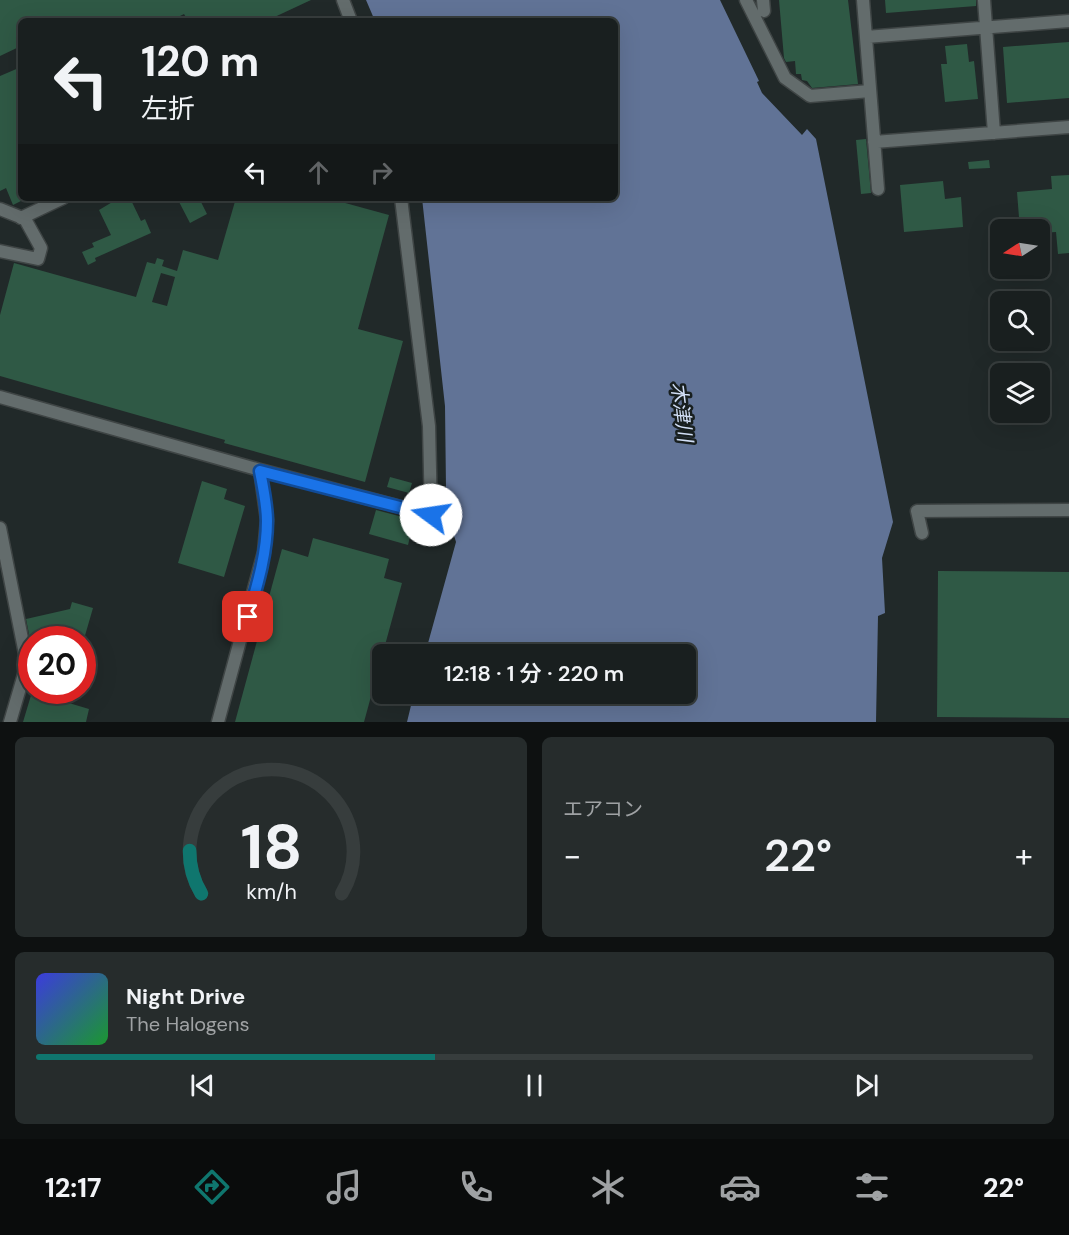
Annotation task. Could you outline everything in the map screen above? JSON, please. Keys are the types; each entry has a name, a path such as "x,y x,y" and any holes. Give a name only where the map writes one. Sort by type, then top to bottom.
{"lane":[{"path":"343,0 350,18"},
{"path":"746,0 785,78 810,96 870,91"},
{"path":"863,0 878,189"},
{"path":"984,0 994,133"},
{"path":"866,37 1069,21"},
{"path":"874,142 1069,127"},
{"path":"21,218 57,201"},
{"path":"0,397 260,471 431,515 429,426 401,201"},
{"path":"0,209 25,219 42,248 39,259 0,251"},
{"path":"218,722 264,552 267,520 260,471"},
{"path":"922,533 917,511 1069,510"},
{"path":"0,528 27,664 10,722"}],"water":[{"name":"木津川","path":"366,0 720,0 759,81 757,82 762,93 802,135 807,129 816,139 893,522 882,558 885,613 878,616 876,722 407,722 411,704 696,704 696,644 428,644 456,542 442,497 446,489 445,406 422,201 618,201 618,18 374,18"}],"building":[{"path":"0,0 311,0 272,18 186,18 184,14 176,18 18,18 18,47 0,56"},
{"path":"779,0 848,0 858,84 812,88 807,81 802,80 801,74 796,74 795,61 786,62 784,58"},
{"path":"885,0 976,0 976,6 886,13"},
{"path":"1069,42 1069,98 1007,103 1003,47"},
{"path":"967,44 969,62 974,61 978,99 945,102 941,64 947,64 945,46"},
{"path":"18,68 18,201 21,201 13,205 6,188 0,191 0,76"},
{"path":"866,139 871,193 861,194 856,140"},
{"path":"989,160 990,168 969,169 968,162"},
{"path":"1069,175 1069,253 1058,254 1056,232 1050,232 1050,219 1019,219 1017,192 1052,189 1051,176"},
{"path":"943,181 945,199 961,197 963,227 904,232 900,185"},
{"path":"114,201 131,201 141,221 145,219 151,233 95,258 96,261 88,265 82,252 94,247 92,243 111,235 99,210"},
{"path":"179,201 200,201 207,214 190,223"},
{"path":"235,201 338,201 389,215 358,329 403,341 365,482 224,443 225,440 0,376 0,315 14,263 136,297 147,262 155,264 157,258 164,260 162,266 177,271 183,250 218,260","holes":["161,273 175,277 167,306 152,302"]},
{"path":"390,477 412,483 409,493 387,487"},
{"path":"202,481 227,489 224,499 245,506 224,577 178,563"},
{"path":"376,510 414,520 408,545 369,534"},
{"path":"313,538 389,559 384,578 402,583 385,644 372,644 372,693 364,722 235,722 282,549 308,557"},
{"path":"938,571 1069,572 1069,718 937,717"},
{"path":"72,602 93,608 88,626 27,626 26,619 70,609"},
{"path":"28,704 72,704 89,709 86,722 23,722"}],"route":[{"path":"248,617 260,575 266,534 267,520 260,471 431,515"}]}
